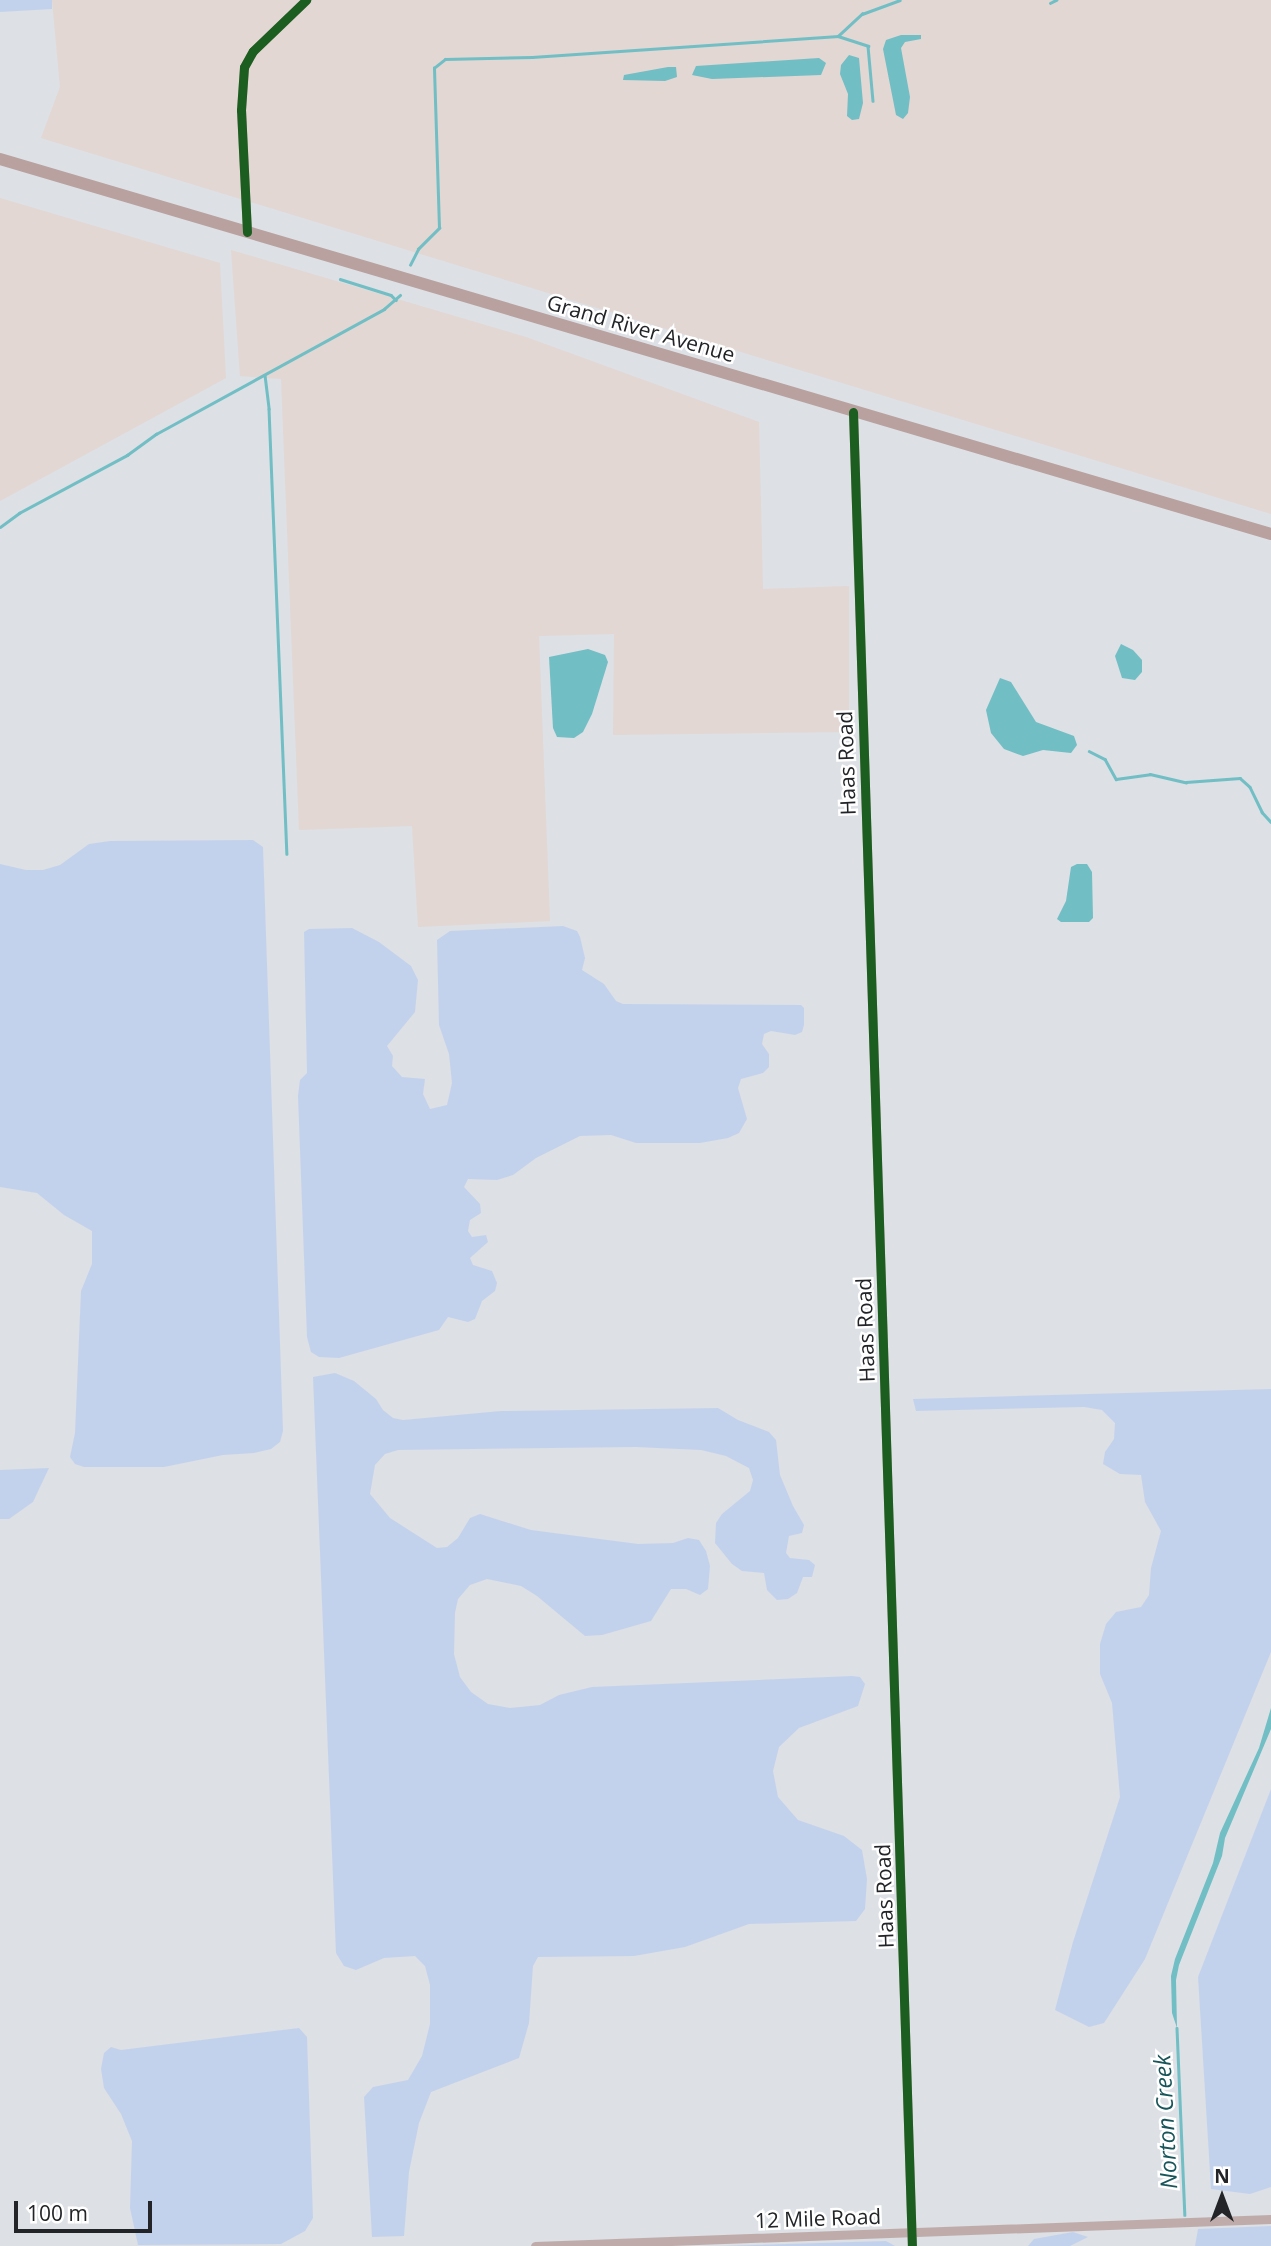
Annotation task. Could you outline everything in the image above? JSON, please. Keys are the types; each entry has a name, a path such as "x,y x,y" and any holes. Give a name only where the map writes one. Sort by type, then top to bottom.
{"main road":[{"name":"Grand River Avenue","path":"0,159 1271,534"}],"street":[{"path":"247,232 241,110 244,67 253,51 306,0"},
{"name":"Haas Road","path":"853,412 912,2246"},
{"name":"12 Mile Road","path":"535,2246 1271,2219"}],"shaded area":[{"path":"0,0 52,0 52,9 0,12"},
{"path":"52,0 1271,0 1271,514 41,138 60,87"},
{"path":"0,198 220,263 226,378 0,501"},
{"path":"231,250 526,337 759,422 763,589 849,586 849,732 613,735 614,634 539,636 550,921 418,927 412,826 299,830 281,379 240,376"},
{"path":"253,840 263,847 283,1431 280,1442 271,1449 254,1453 223,1455 164,1467 84,1467 75,1464 70,1457 75,1433 81,1291 92,1264 92,1231 64,1215 37,1193 0,1187 0,864 26,870 43,870 60,865 89,844 110,841"},
{"path":"563,926 577,931 580,937 585,958 582,970 604,984 616,1001 623,1004 801,1005 804,1008 802,1032 795,1035 771,1031 764,1034 762,1044 769,1054 769,1067 763,1073 741,1079 738,1088 747,1119 739,1133 728,1138 700,1143 636,1143 611,1135 580,1136 536,1158 513,1175 497,1180 468,1179 464,1187 480,1204 481,1213 470,1220 468,1231 472,1237 486,1235 488,1242 470,1258 473,1265 492,1271 497,1283 495,1291 482,1301 475,1319 468,1322 448,1317 439,1330 339,1358 319,1357 311,1352 307,1337 298,1096 300,1080 307,1073 304,932 309,929 352,928 379,942 411,966 418,980 415,1012 387,1046 393,1056 392,1066 402,1077 425,1079 423,1094 430,1109 447,1105 452,1083 449,1054 439,1025 437,940 450,931"},
{"path":"335,1373 354,1381 393,1418 403,1420 501,1411 718,1408 738,1420 769,1432 776,1440 780,1475 804,1525 802,1533 789,1536 786,1553 790,1558 809,1560 815,1565 812,1577 803,1577 797,1593 788,1599 777,1600 767,1590 764,1573 742,1571 732,1564 715,1543 716,1523 722,1514 750,1491 753,1480 749,1468 726,1456 701,1450 636,1447 398,1450 385,1454 375,1465 370,1494 390,1518 437,1548 447,1547 458,1538 470,1518 480,1514 531,1530 638,1544 673,1543 688,1538 699,1540 706,1551 710,1566 708,1589 700,1595 686,1589 671,1589 651,1621 602,1635 585,1636 521,1586 487,1579 470,1585 458,1599 454,1654 460,1677 471,1692 488,1704 510,1708 540,1705 559,1695 592,1687 852,1676 860,1677 865,1684 858,1706 799,1728 779,1747 773,1771 778,1797 798,1820 844,1836 862,1850 867,1879 865,1909 856,1921 749,1924 685,1947 634,1956 538,1957 533,1966 529,2023 519,2058 431,2092 419,2123 409,2172 404,2236 372,2237 364,2097 373,2087 408,2080 422,2056 430,2024 430,1985 425,1966 415,1956 384,1958 356,1970 344,1966 336,1953 313,1377"},
{"path":"1271,1389 1271,1652 1145,1959 1104,2023 1089,2027 1055,2010 1073,1942 1120,1797 1112,1703 1100,1674 1100,1644 1106,1624 1116,1612 1141,1607 1149,1595 1151,1568 1161,1531 1145,1502 1141,1475 1120,1474 1103,1464 1105,1452 1114,1439 1115,1423 1102,1410 1084,1407 916,1411 913,1399"},
{"path":"49,1468 33,1502 9,1519 0,1519 0,1470"},
{"path":"1271,1789 1271,2187 1250,2194 1211,2189 1198,1977"},
{"path":"299,2028 307,2037 313,2218 305,2231 281,2244 138,2245 130,2208 132,2141 121,2114 104,2088 101,2069 104,2053 111,2047 121,2050"},
{"path":"1271,2226 1271,2246 1195,2246 1198,2229"},
{"path":"1073,2232 1088,2237 1070,2246 1028,2246 1034,2239"},
{"path":"886,2241 895,2246 720,2246"}],"water":[{"path":"901,35 921,35 921,39 905,42 901,48 910,97 908,113 903,119 896,115 883,49 886,40"},
{"path":"849,55 859,58 863,103 859,119 852,120 847,116 848,94 840,74 841,65"},
{"path":"819,58 826,63 821,75 712,79 692,75 696,66"},
{"path":"676,67 677,77 665,81 623,80 624,75"},
{"path":"1121,644 1133,650 1142,660 1142,672 1135,680 1122,678 1115,656"},
{"path":"588,649 605,655 608,662 592,714 583,732 574,738 557,737 553,728 549,657"},
{"path":"1000,678 1011,682 1036,722 1074,736 1077,745 1071,753 1043,750 1023,756 1004,749 991,733 986,710"},
{"path":"1087,864 1092,872 1093,918 1089,922 1061,922 1057,919 1066,901 1071,867"},
{"path":"1271,1708 1271,1729 1225,1838 1222,1856 1179,1965 1176,1980 1177,2028 1172,2013 1171,1976 1175,1959 1213,1863 1220,1833 1259,1748"}],"waterway":[{"path":"838,36 862,14 900,0"},
{"path":"1050,3 1056,0"},
{"path":"410,265 418,249 439,228 434,68 445,59 532,57 838,36 868,46 873,101"},
{"path":"340,279 391,295 396,300"},
{"path":"0,527 19,513 127,455 156,434 384,309 400,295"},
{"path":"265,375 269,409 287,854"},
{"path":"1089,751 1105,759 1116,779 1150,774 1186,782 1240,778 1250,787 1262,812 1271,822"},
{"name":"Norton Creek","path":"1177,2028 1185,2215"}],"cycle path":[{"path":"247,232 241,110 244,67 253,51 306,0"},
{"path":"853,412 912,2246"}]}
